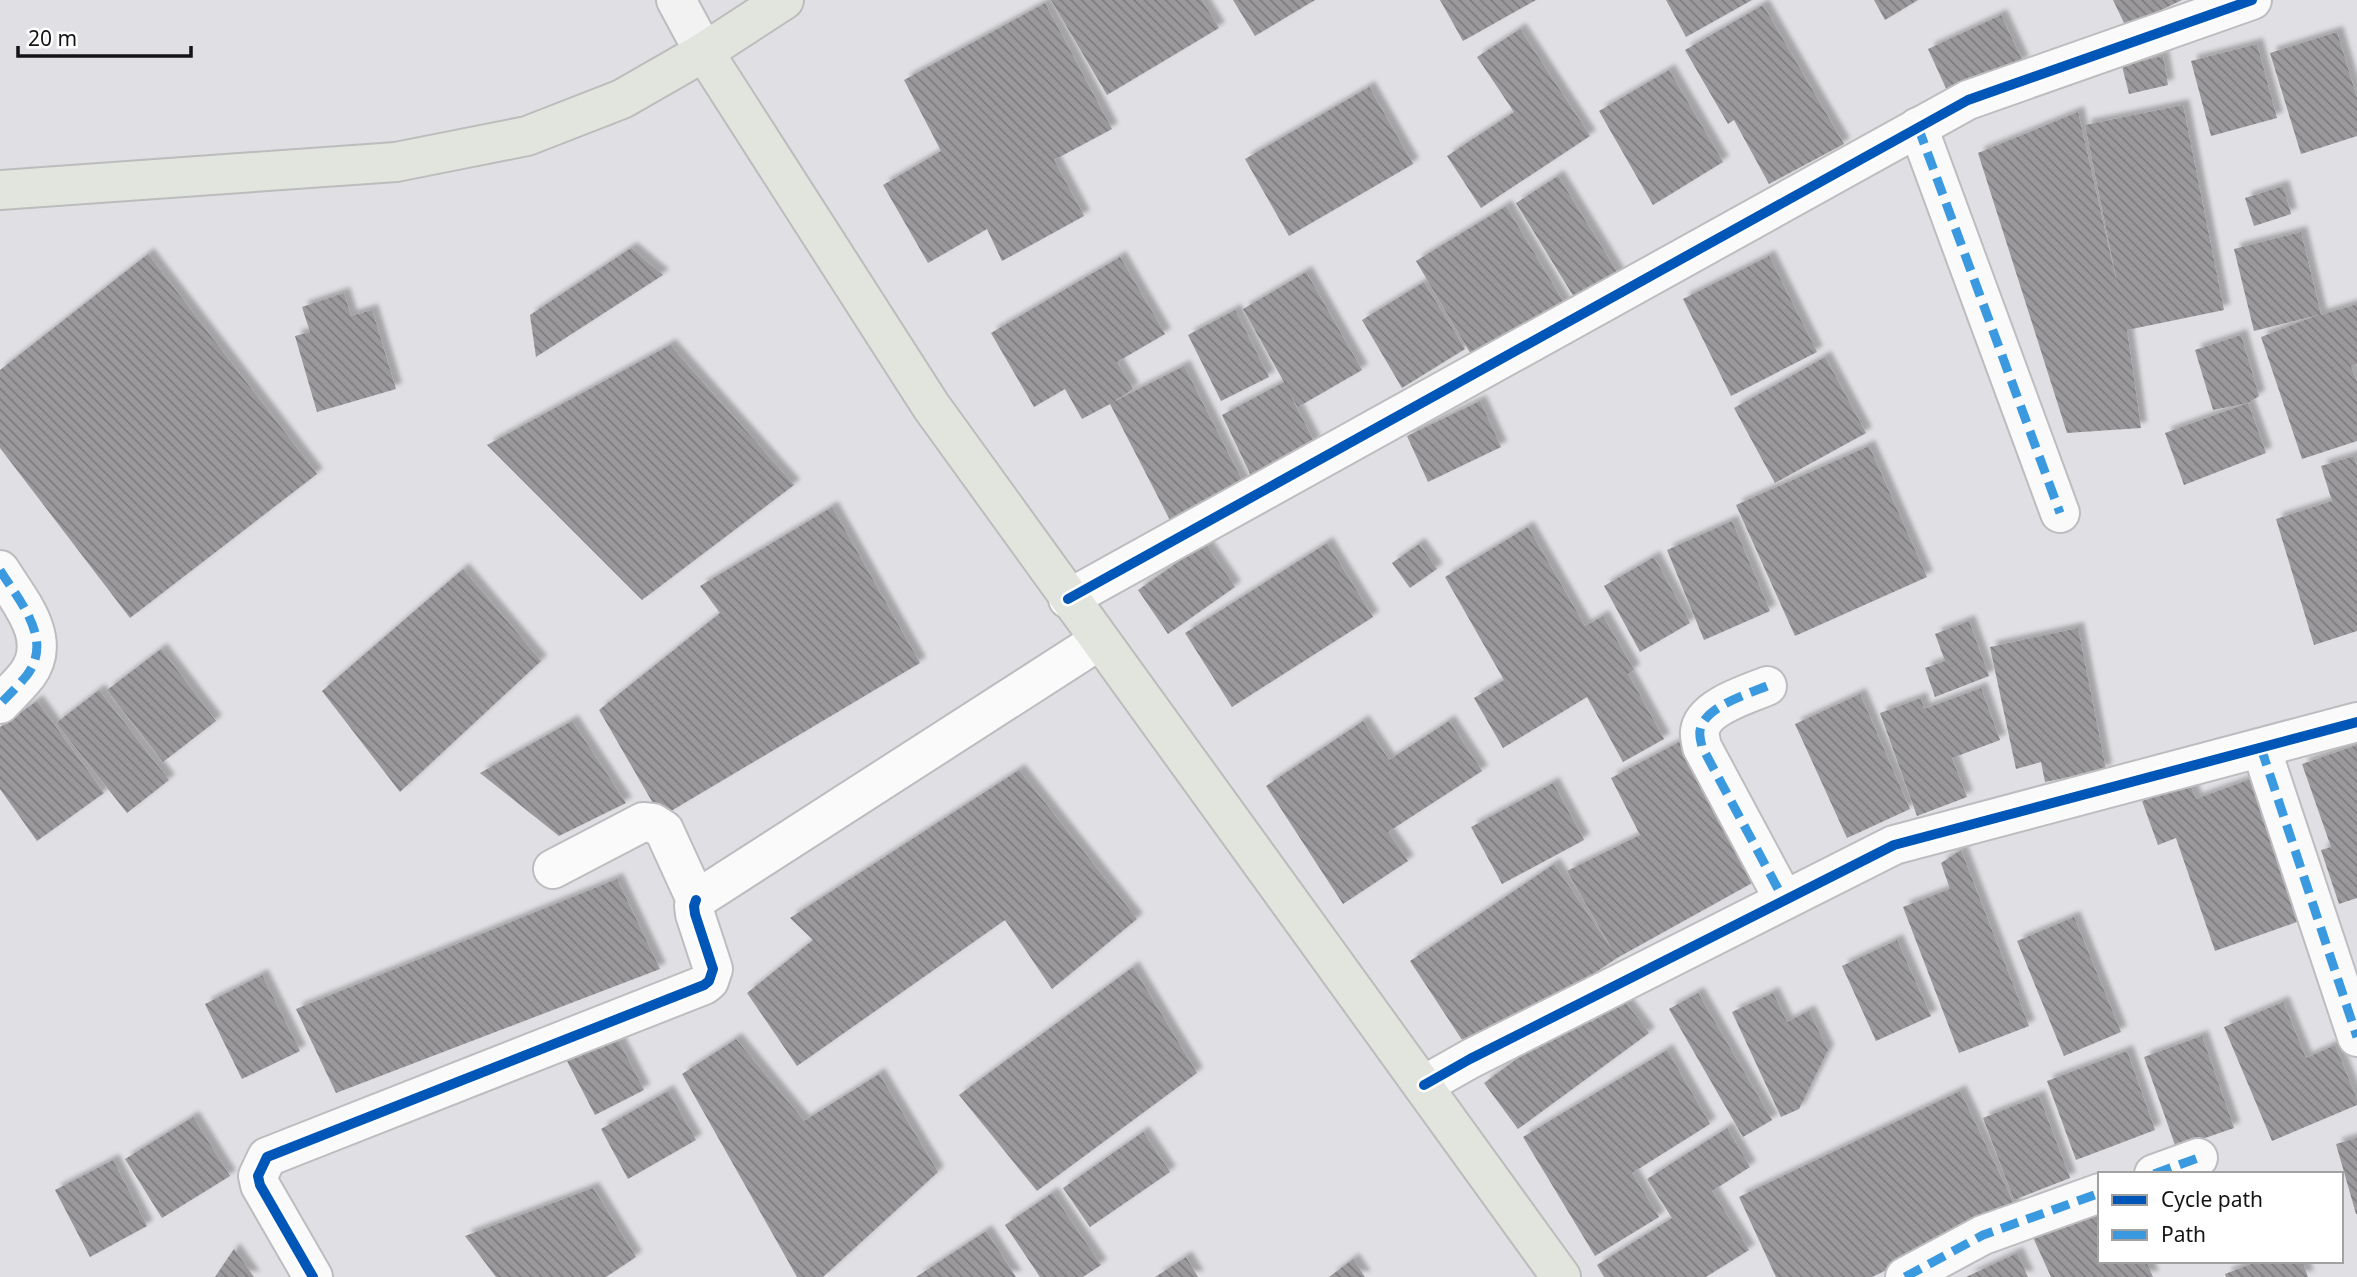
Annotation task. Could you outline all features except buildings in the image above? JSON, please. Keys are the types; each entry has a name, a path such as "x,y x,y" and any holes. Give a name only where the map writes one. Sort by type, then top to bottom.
{"highway":[{"path":"0,190 396,162 527,136 622,99 705,52 784,0"},
{"path":"705,52 931,406 1068,599 1424,1085 1561,1277"}],"main road":[{"path":"676,0 705,52"}],"street":[{"path":"1068,599 1968,100 2252,0"},
{"path":"1918,127 2060,513"},
{"path":"0,570 33,624 38,640 36,656 28,673 0,704"},
{"path":"313,1277 260,1185 258,1176 267,1157 704,985 709,981 713,969 695,914 696,900 1100,640"},
{"path":"1767,686 1723,705 1710,714 1699,733 1702,747 1784,900"},
{"path":"1424,1085 1470,1059 1894,845 2357,722"},
{"path":"2261,748 2357,1037"},
{"path":"554,869 643,822 653,823 664,830 696,900"},
{"path":"2160,1172 2198,1158"},
{"path":"1905,1277 1983,1236 2098,1194"}],"marked path":[{"path":"1918,127 2060,513"},
{"path":"0,570 31,621 37,648 27,675 0,704"},
{"path":"1767,686 1718,708 1703,723 1700,735 1702,747 1784,900"},
{"path":"2261,748 2357,1037"},
{"path":"2160,1172 2198,1158"},
{"path":"1905,1277 1983,1235 2098,1194"}],"cycle path":[{"path":"1068,599 1968,100 2252,0"},
{"path":"1424,1085 1470,1059 1894,845 2357,722"},
{"path":"313,1277 260,1185 258,1176 267,1157 704,985 709,981 713,969 695,914 696,900"}]}
